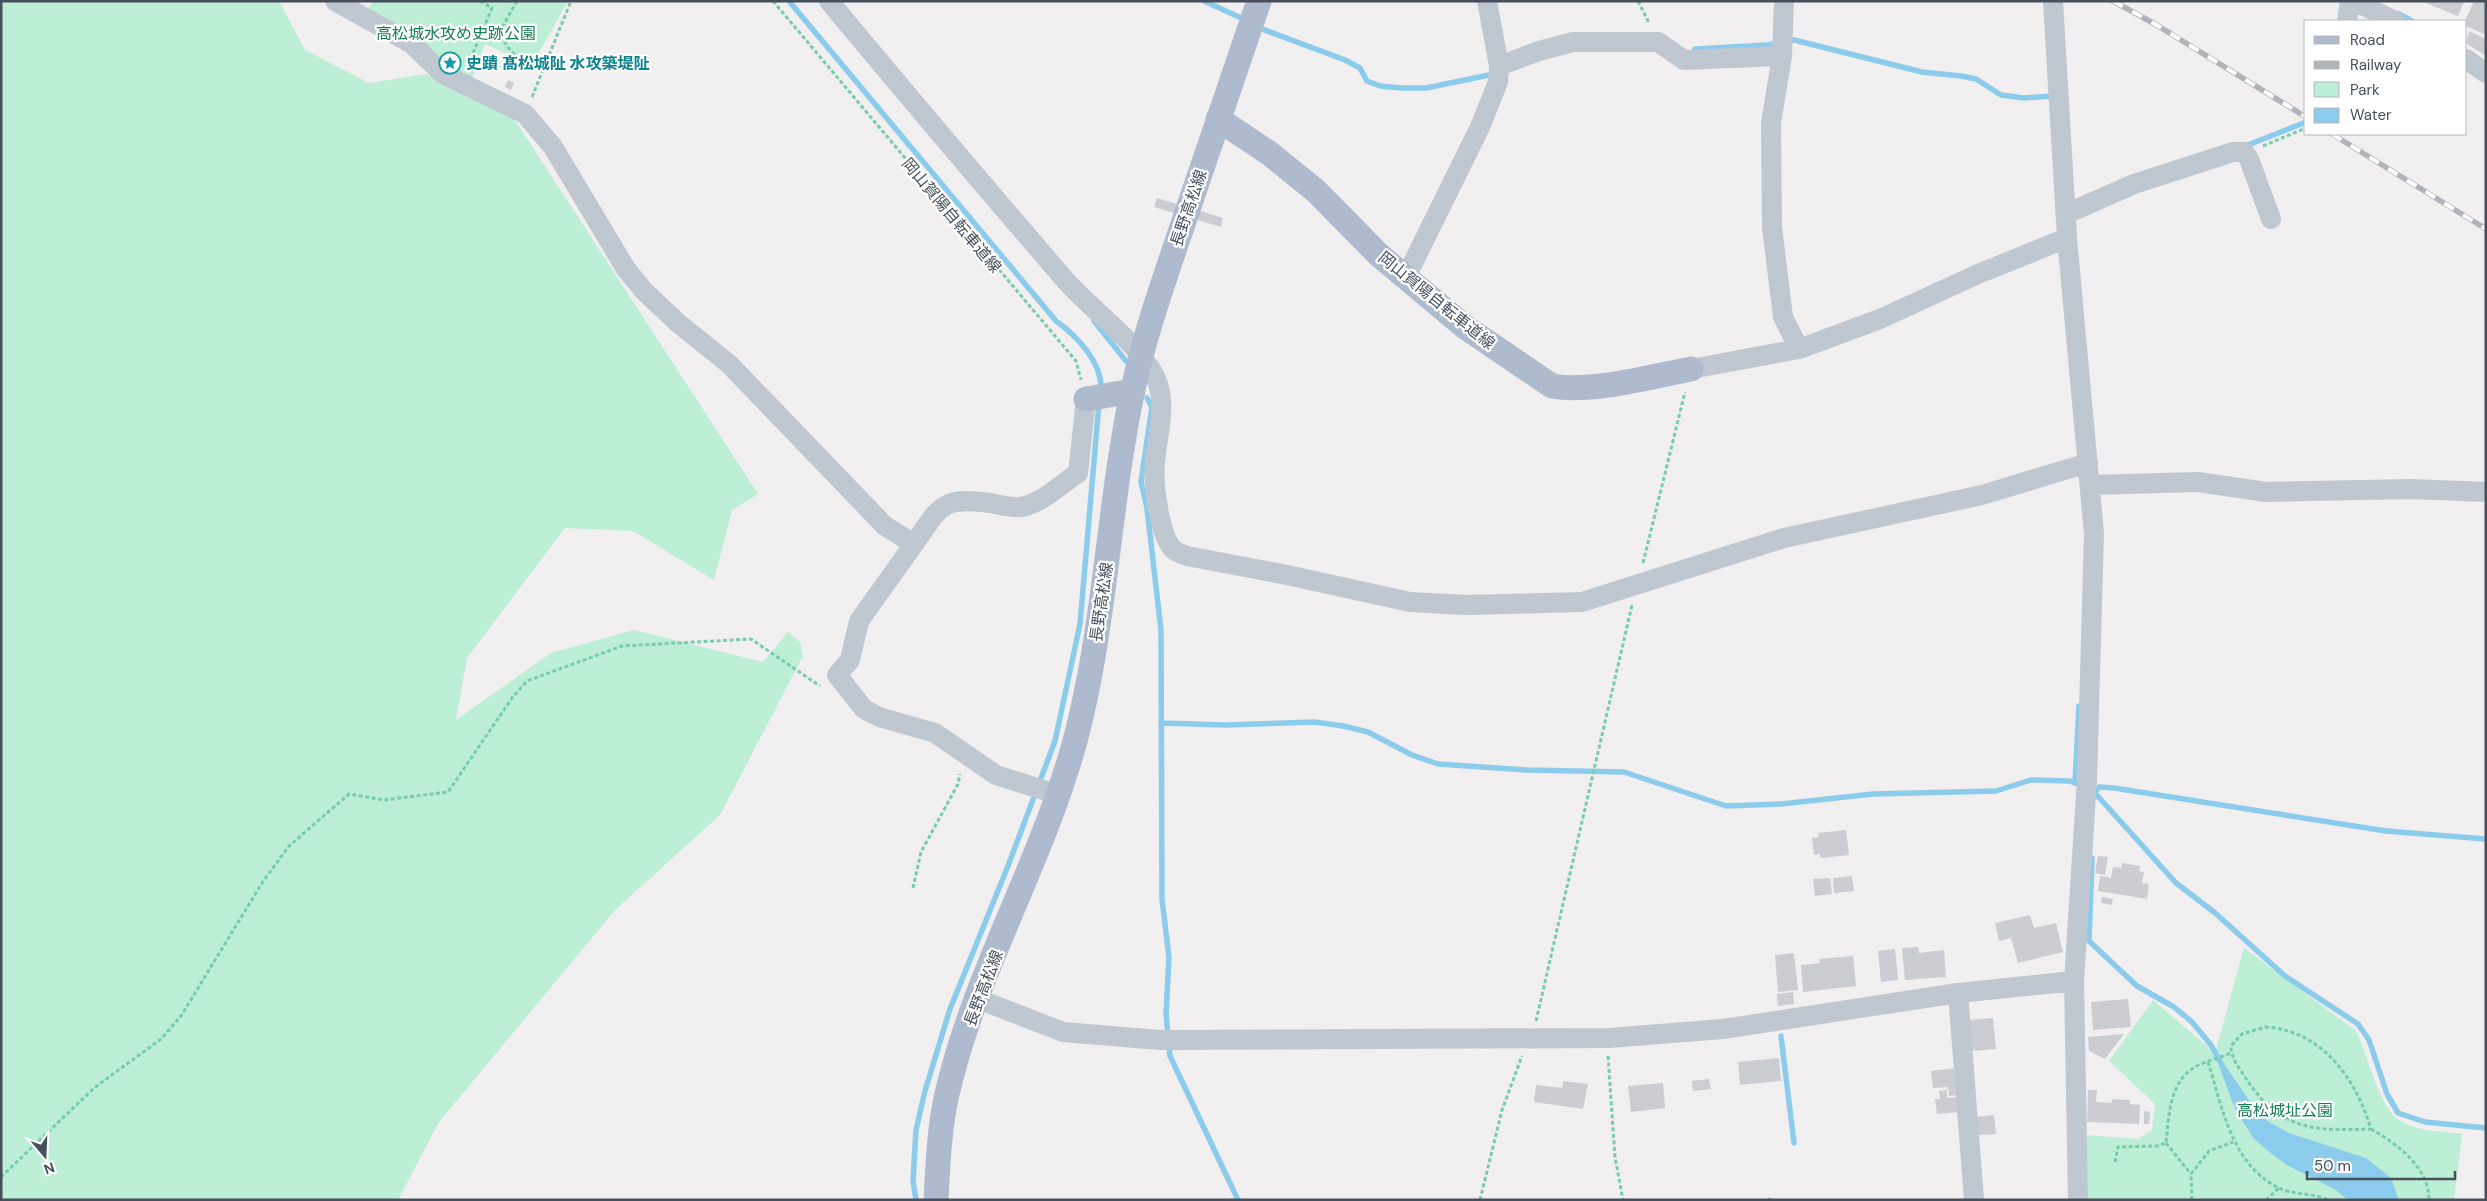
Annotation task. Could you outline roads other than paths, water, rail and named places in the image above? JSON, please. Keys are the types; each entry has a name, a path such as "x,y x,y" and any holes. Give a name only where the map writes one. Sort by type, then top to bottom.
{"main road":[{"name":"長野高松線","path":"936,1200 938,1150 947,1094 1047,791 1086,700 1101,615 1114,492 1105,395 1141,355 1162,285 1259,1"},
{"name":"岡山賀陽自転車道線","path":"1218,119 1268,153 1316,191 1405,279 1464,327 1552,386 1567,389 1592,387 1691,369"}],"street":[{"path":"335,1 412,44 444,74 525,114 553,147 626,269 644,290 678,323 729,364 886,526 914,544"},
{"path":"829,1 1081,298 1141,355 1153,373 1160,392 1162,410 1154,464 1156,487 1165,537 1174,550 1204,560 1288,575 1410,602 1466,605 1582,602 1784,538 1982,495 2084,464"},
{"path":"1405,279 1480,127 1499,70 1487,1"},
{"path":"1784,1 1782,47 1771,123 1772,226 1783,317 1799,349"},
{"path":"2053,1 2066,214 2063,240 2084,464 2090,485 2094,534 2082,885 2074,981 2078,1200"},
{"path":"2348,20 2350,1"},
{"path":"2354,1 2393,20"},
{"path":"1499,70 1539,51 1573,42 1658,42 1684,60 1782,47"},
{"path":"2467,60 2486,73"},
{"path":"2066,214 2169,171 2233,152 2244,152 2249,159 2271,218"},
{"path":"1691,369 1799,349 1880,319 1978,274 2063,240"},
{"path":"1047,791 996,775 935,733 880,717 864,708 837,675 850,660 859,621 940,507 954,501 973,501 1019,508 1030,505 1078,473 1105,395"},
{"path":"2090,485 2198,482 2266,492 2411,489 2486,492"},
{"path":"978,999 1063,1032 1160,1040 1608,1038 1723,1029 1958,993 2074,981"},
{"path":"1958,993 1974,1200"}],"water":[{"path":"2225,1065 2255,1109 2269,1122 2289,1133 2366,1158 2391,1178 2399,1200 2348,1200 2336,1190 2287,1165 2272,1154 2254,1139 2235,1109 2219,1066"}],"waterway":[{"path":"789,1 1056,321 1080,342 1098,370 1101,391"},
{"path":"1204,1 1239,17"},
{"path":"2399,14 2410,20"},
{"path":"1262,29 1345,60 1360,68 1367,81 1380,86 1426,88 1494,74"},
{"path":"1695,49 1767,45 1794,40 1922,72 1976,79 2001,95 2024,98 2052,96 2052,98"},
{"path":"2248,145 2304,123"},
{"path":"1094,321 1126,361"},
{"path":"1147,398 1152,407 1141,482 1147,508 1161,630 1162,899 1169,957 1166,1014 1170,1056 1238,1200"},
{"path":"916,1200 913,1181 916,1130 925,1091 950,1009 1008,866 1055,741 1080,624 1099,403"},
{"path":"2075,783 2079,706"},
{"path":"1161,723 1225,725 1315,722 1343,726 1368,732 1412,755 1438,764 1527,770 1624,772 1726,806 1781,804 1873,794 1996,791 2031,780 2070,781 2082,786"},
{"path":"2094,794 2099,787 2114,788 2386,831 2486,839"},
{"path":"2090,790 2094,792 2176,883 2214,912 2285,976 2358,1024 2369,1040 2387,1094 2398,1113 2425,1122 2486,1128"},
{"path":"2092,858 2089,941 2137,986 2174,1007 2192,1022 2211,1045 2222,1065"},
{"path":"1781,1036 1794,1143"}],"railway":[{"path":"2113,1 2155,24 2304,116"},
{"path":"2334,135 2486,229"}],"place":[{"name":"史蹟 髙松城阯 水攻築堤阯","path":"450,63"}],"park label":[{"name":"高松城水攻め史跡公園","path":"456,33"},
{"name":"高松城址公園","path":"2285,1110"}]}
